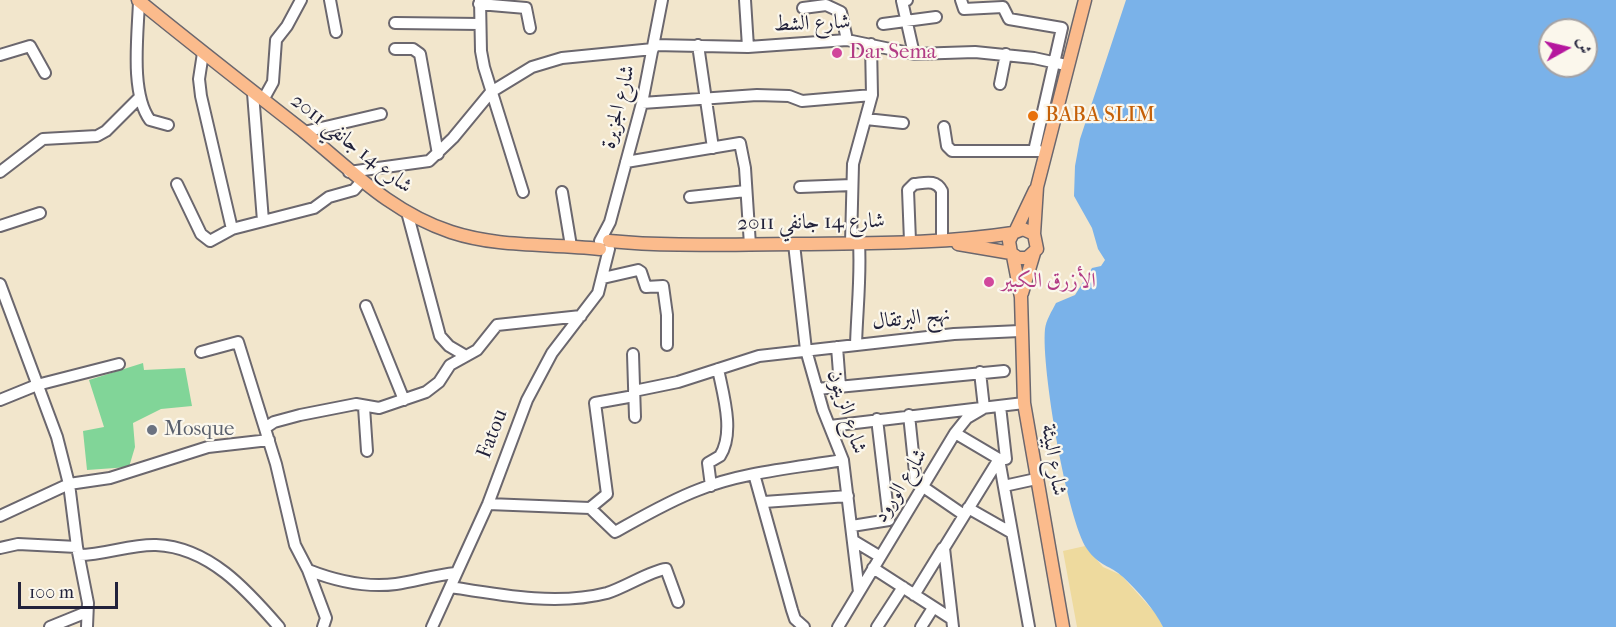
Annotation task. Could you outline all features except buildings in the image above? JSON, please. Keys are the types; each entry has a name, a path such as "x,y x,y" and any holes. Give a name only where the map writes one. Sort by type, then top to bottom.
{"main road":[{"path":"1037,187 1008,245 1012,254 1022,259 1034,254 1038,244 1034,234 1040,151 1060,64 1085,0"},
{"name":"شارع 14 جانفي 2011","path":"144,3 361,182 429,224 477,239 518,245 750,245 942,240 1014,232"},
{"path":"1014,232 1023,229 1034,234"},
{"name":"شارع 14 جانفي 2011","path":"942,240 1012,254"},
{"name":"شارع البيئة","path":"1012,254 1021,297 1020,331 1024,403 1063,627"},
{"name":"شارع البيئة","path":"1021,297 1034,254"}],"street":[{"path":"264,221 258,96 270,90 274,75 276,40 301,0"},
{"path":"330,0 336,32"},
{"name":"شارع الجزيرة","path":"604,245 642,103 662,0"},
{"path":"745,0 748,47"},
{"path":"903,0 914,54"},
{"path":"961,0 964,9 1000,6 1009,19 1061,27 1063,30 1060,64"},
{"path":"523,192 491,92 481,51 480,2 526,8 530,28"},
{"path":"144,3 137,54 140,97 150,120 168,125"},
{"path":"803,8 826,5 841,12 847,40"},
{"path":"883,24 936,17"},
{"path":"394,23 480,24"},
{"name":"شارع الشط","path":"438,154 491,92 518,74 557,59 653,47 698,45 748,47 847,40 914,54 975,52 1006,54 1060,64"},
{"path":"856,345 857,294 861,277 855,243 852,186 854,159 872,95 871,44"},
{"path":"698,45 713,148"},
{"path":"0,56 30,46 45,73"},
{"path":"349,172 423,163 438,154 420,54 413,49 395,49"},
{"path":"203,53 201,96 232,229"},
{"path":"1000,84 1006,54"},
{"path":"642,103 757,95 789,96 802,101 872,95"},
{"path":"0,172 43,139 97,136 106,131 135,99 140,97"},
{"path":"303,132 381,114"},
{"path":"866,119 903,123"},
{"path":"944,127 948,146 952,151 1040,151"},
{"path":"626,162 741,145 750,245"},
{"path":"177,184 201,234 210,241 232,229 314,208 329,197 354,190 361,182"},
{"path":"910,241 908,190 914,184 933,182 939,185 942,191 942,240"},
{"path":"800,187 852,186"},
{"path":"690,197 746,191"},
{"path":"562,192 571,246"},
{"path":"407,212 440,336 449,346 466,356"},
{"path":"0,226 40,213"},
{"name":"شارع الزيتون","path":"794,244 806,351 843,460 859,592"},
{"name":"Fatou","path":"432,627 488,504 527,400 552,353 594,300 603,278 604,245"},
{"path":"603,278 638,270 641,272 646,287 663,286 668,315 667,345"},
{"path":"0,284 57,437 69,484 88,603 87,627"},
{"path":"366,306 404,400"},
{"path":"265,428 274,422 300,415 356,404 364,408 380,408 404,400 432,388 450,365 480,346 494,328 503,323 581,316"},
{"name":"نهج البرتقال","path":"590,508 608,494 595,403 601,400 678,382 759,356 954,334 1020,331"},
{"path":"201,352 238,342 269,440 295,545 308,570 326,618 323,627"},
{"path":"837,347 840,386"},
{"path":"633,354 636,417"},
{"path":"0,400 38,385 119,364"},
{"path":"711,486 708,463 720,456 725,435 726,412 718,369"},
{"path":"817,389 1004,371"},
{"path":"980,372 984,408"},
{"path":"830,426 1024,403"},
{"path":"914,595 999,459 1008,456 1000,406"},
{"path":"364,408 368,451"},
{"name":"شارع الورود","path":"859,592 956,433 967,418 984,408"},
{"path":"909,415 914,476 923,488 966,512 1012,532"},
{"path":"852,526 889,520 878,419"},
{"path":"956,433 999,459 1029,627"},
{"path":"0,516 69,484 111,478 208,447 269,440"},
{"path":"488,504 590,508 615,532 687,495 711,486 754,474 843,460"},
{"path":"754,474 764,502 792,610 795,619 804,627"},
{"path":"1004,486 1036,479"},
{"path":"764,502 848,496"},
{"path":"854,541 879,556"},
{"path":"0,548 18,544 78,551 154,545 198,556 227,572 279,627"},
{"path":"944,548 952,623"},
{"path":"873,568 952,623"},
{"path":"451,587 533,598 587,597 627,587 666,569 678,602"},
{"path":"308,570 328,578 365,585 385,585 456,573"},
{"path":"316,591 322,580 328,578"},
{"path":"878,627 903,587"},
{"path":"838,627 859,592"},
{"path":"921,627 933,608"},
{"path":"50,627 87,612"}],"green space":[{"path":"143,363 144,370 185,368 192,406 161,409 133,423 135,447 129,467 87,470 83,431 104,427 89,380"}],"sand":[{"path":"1085,546 1103,567 1121,575 1157,615 1163,627 1077,627 1063,551"}],"water":[{"path":"1126,0 1616,0 1616,627 1163,627 1134,588 1118,573 1096,559 1087,549 1071,507 1057,442 1047,375 1045,329 1056,303 1075,295 1092,268 1101,266 1105,260 1098,249 1092,228 1074,196 1075,166 1080,139"}],"place":[{"name":"Dar Sema","path":"837,53"},
{"name":"BABA SLIM","path":"1033,116"},
{"name":"الأزرق الكبير","path":"989,282"},
{"name":"Mosque","path":"152,430"}]}
